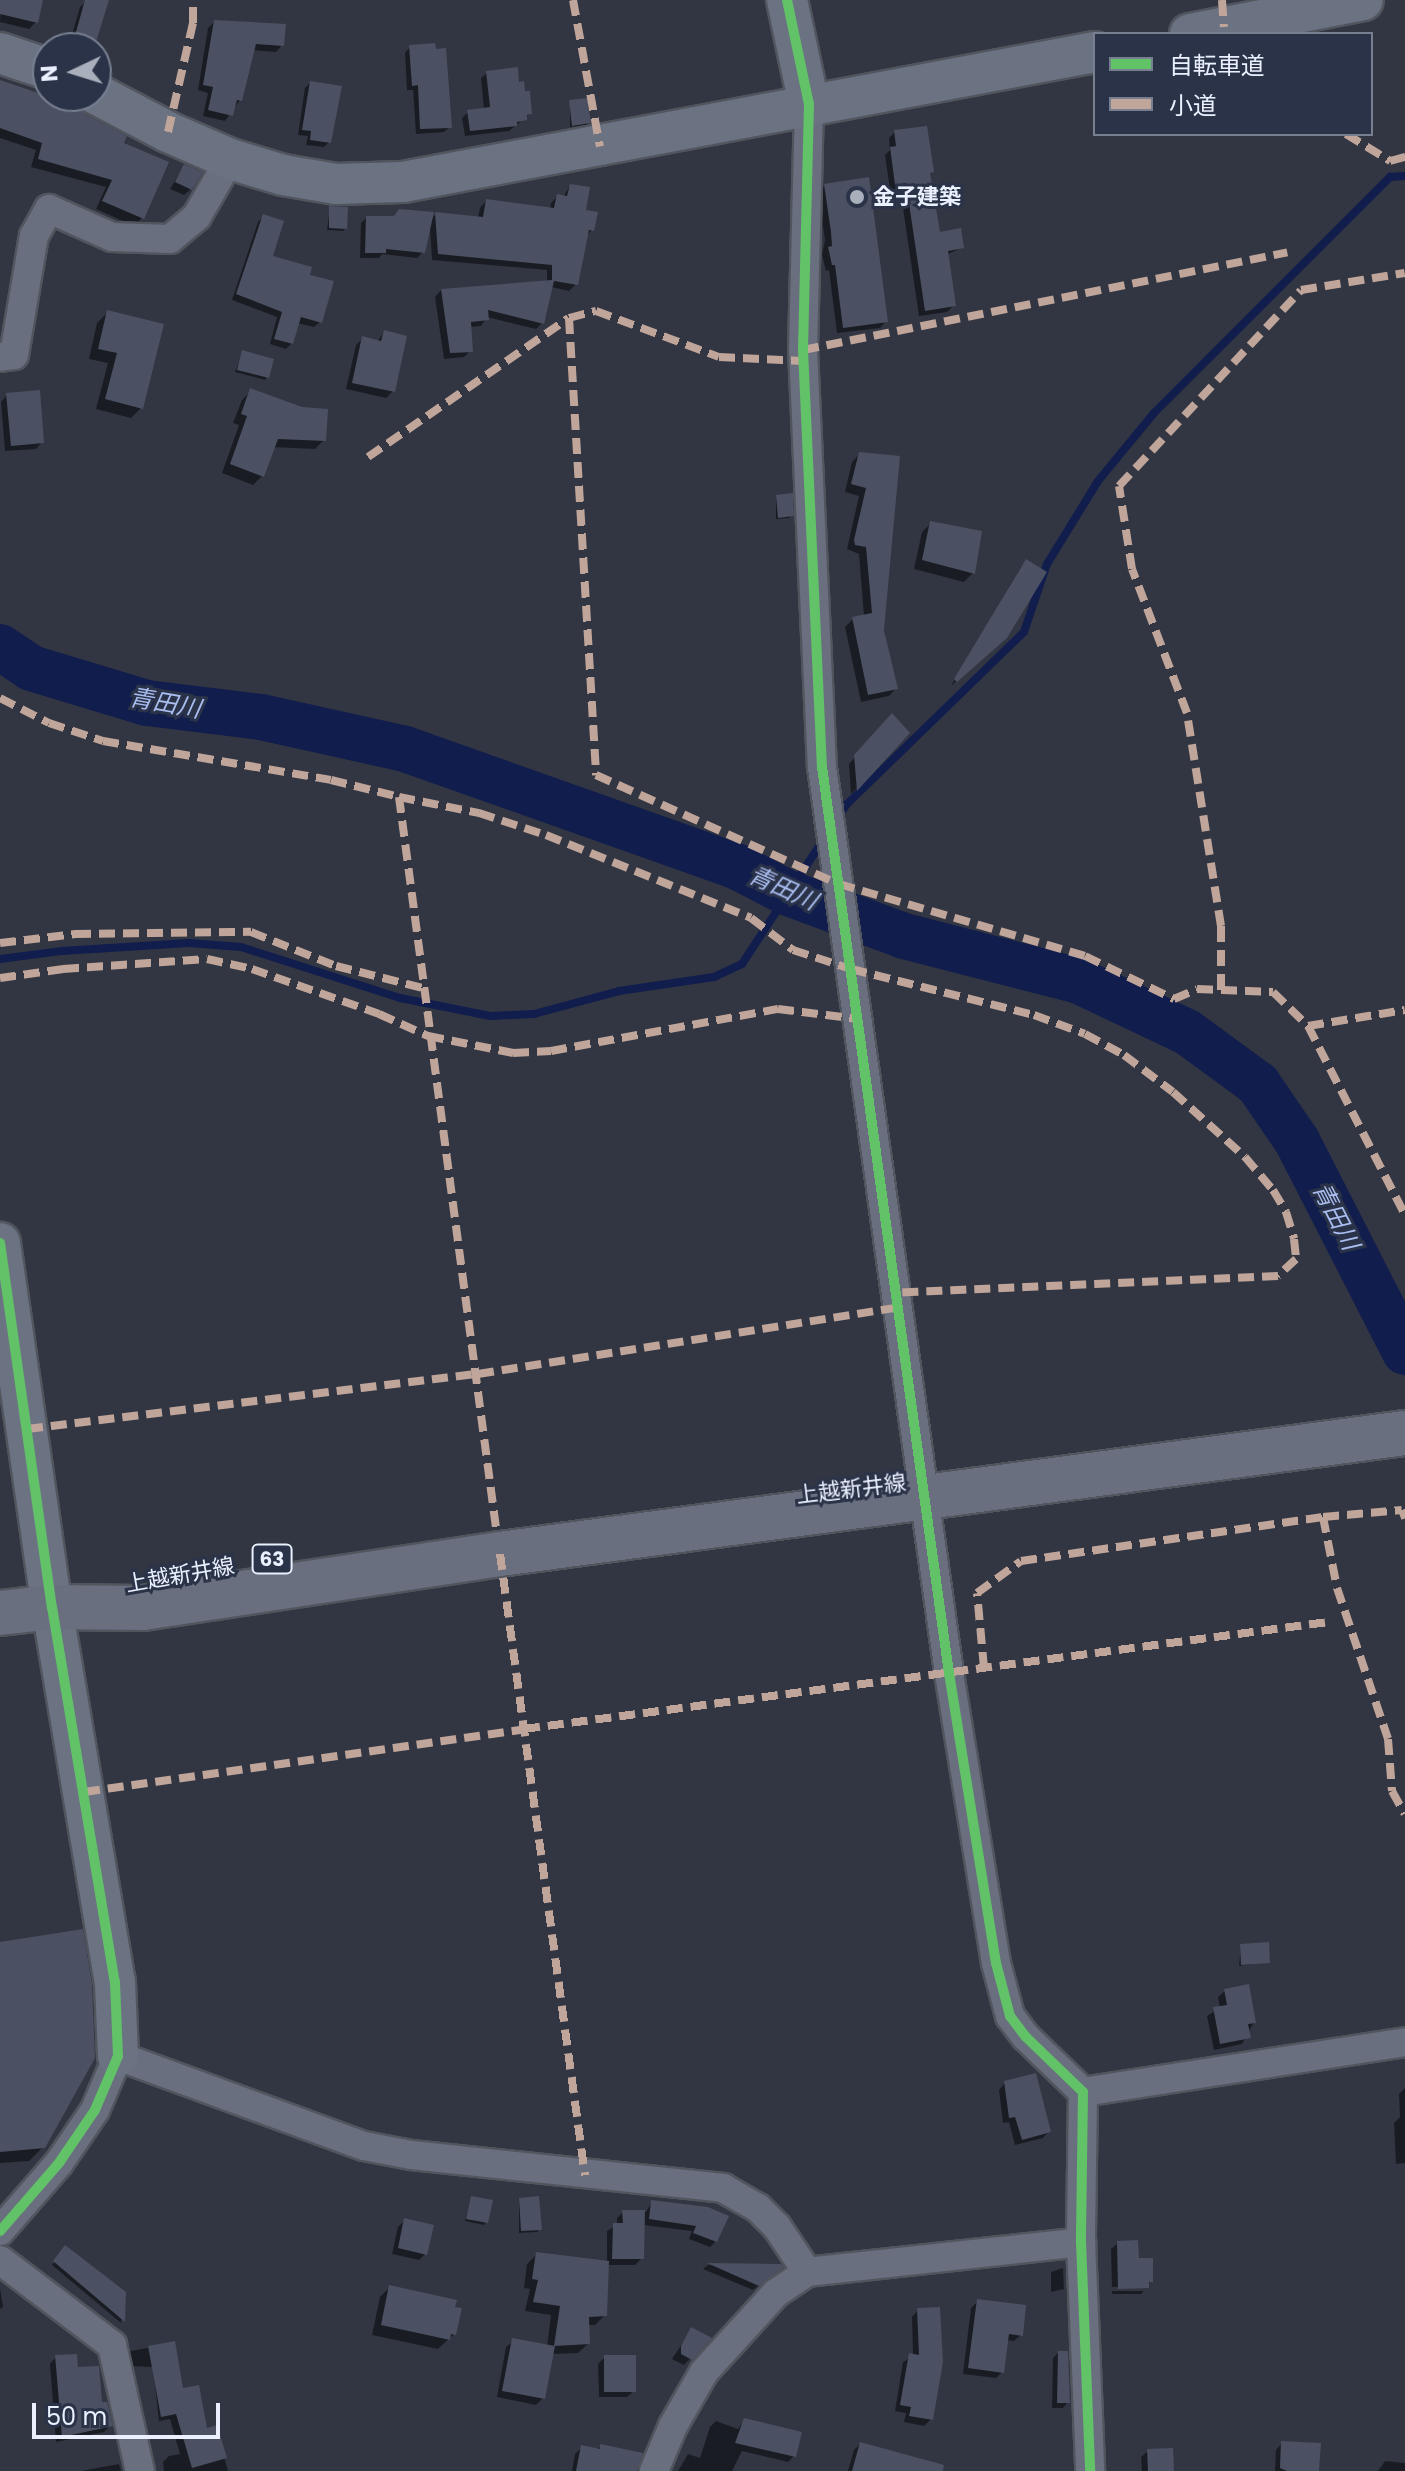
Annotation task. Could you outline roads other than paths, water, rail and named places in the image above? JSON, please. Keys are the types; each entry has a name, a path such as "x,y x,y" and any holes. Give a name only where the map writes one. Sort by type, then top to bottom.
{"main road":[{"name":"上越新井線","path":"0,1613 52,1607 139,1578 924,1484 1343,1426 1405,1403"},
{"name":"上越新井線","path":"1343,1426 1405,1433"}],"street":[{"path":"787,0 809,104 803,361 822,767 949,1673 1003,1993 1010,2016 1026,2037 1083,2092 1081,2242 1090,2471"},
{"path":"1200,32 1363,0"},
{"path":"112,102 168,132 230,159 283,175 336,184 403,182 1093,52"},
{"path":"0,53 32,64"},
{"path":"0,357 14,355 34,236 49,209 112,237 170,239 197,216 230,159"},
{"path":"0,1243 52,1607 115,1982 118,2056 95,2110 59,2163 0,2231"},
{"path":"1083,2092 1405,2042"},
{"path":"118,2056 364,2146 411,2155 723,2188 758,2208 777,2227 807,2272"},
{"path":"654,2471 673,2426 704,2372 776,2293 807,2272 1081,2242"},
{"path":"0,2260 112,2345 140,2471"}],"waterway":[{"path":"837,819 846,805 1024,632 1047,564 1098,481 1154,413 1390,177 1405,176"},
{"name":"青田川","path":"0,647 31,668 147,703 261,717 405,749 738,867 788,893 904,936 1079,981 1187,1032 1258,1084 1297,1141 1405,1352"},
{"path":"0,959 62,951 189,943 241,947 400,998 490,1016 534,1014 619,991 714,977 742,964 825,837"}],"place":[{"name":"金子建築","path":"857,197"}]}
